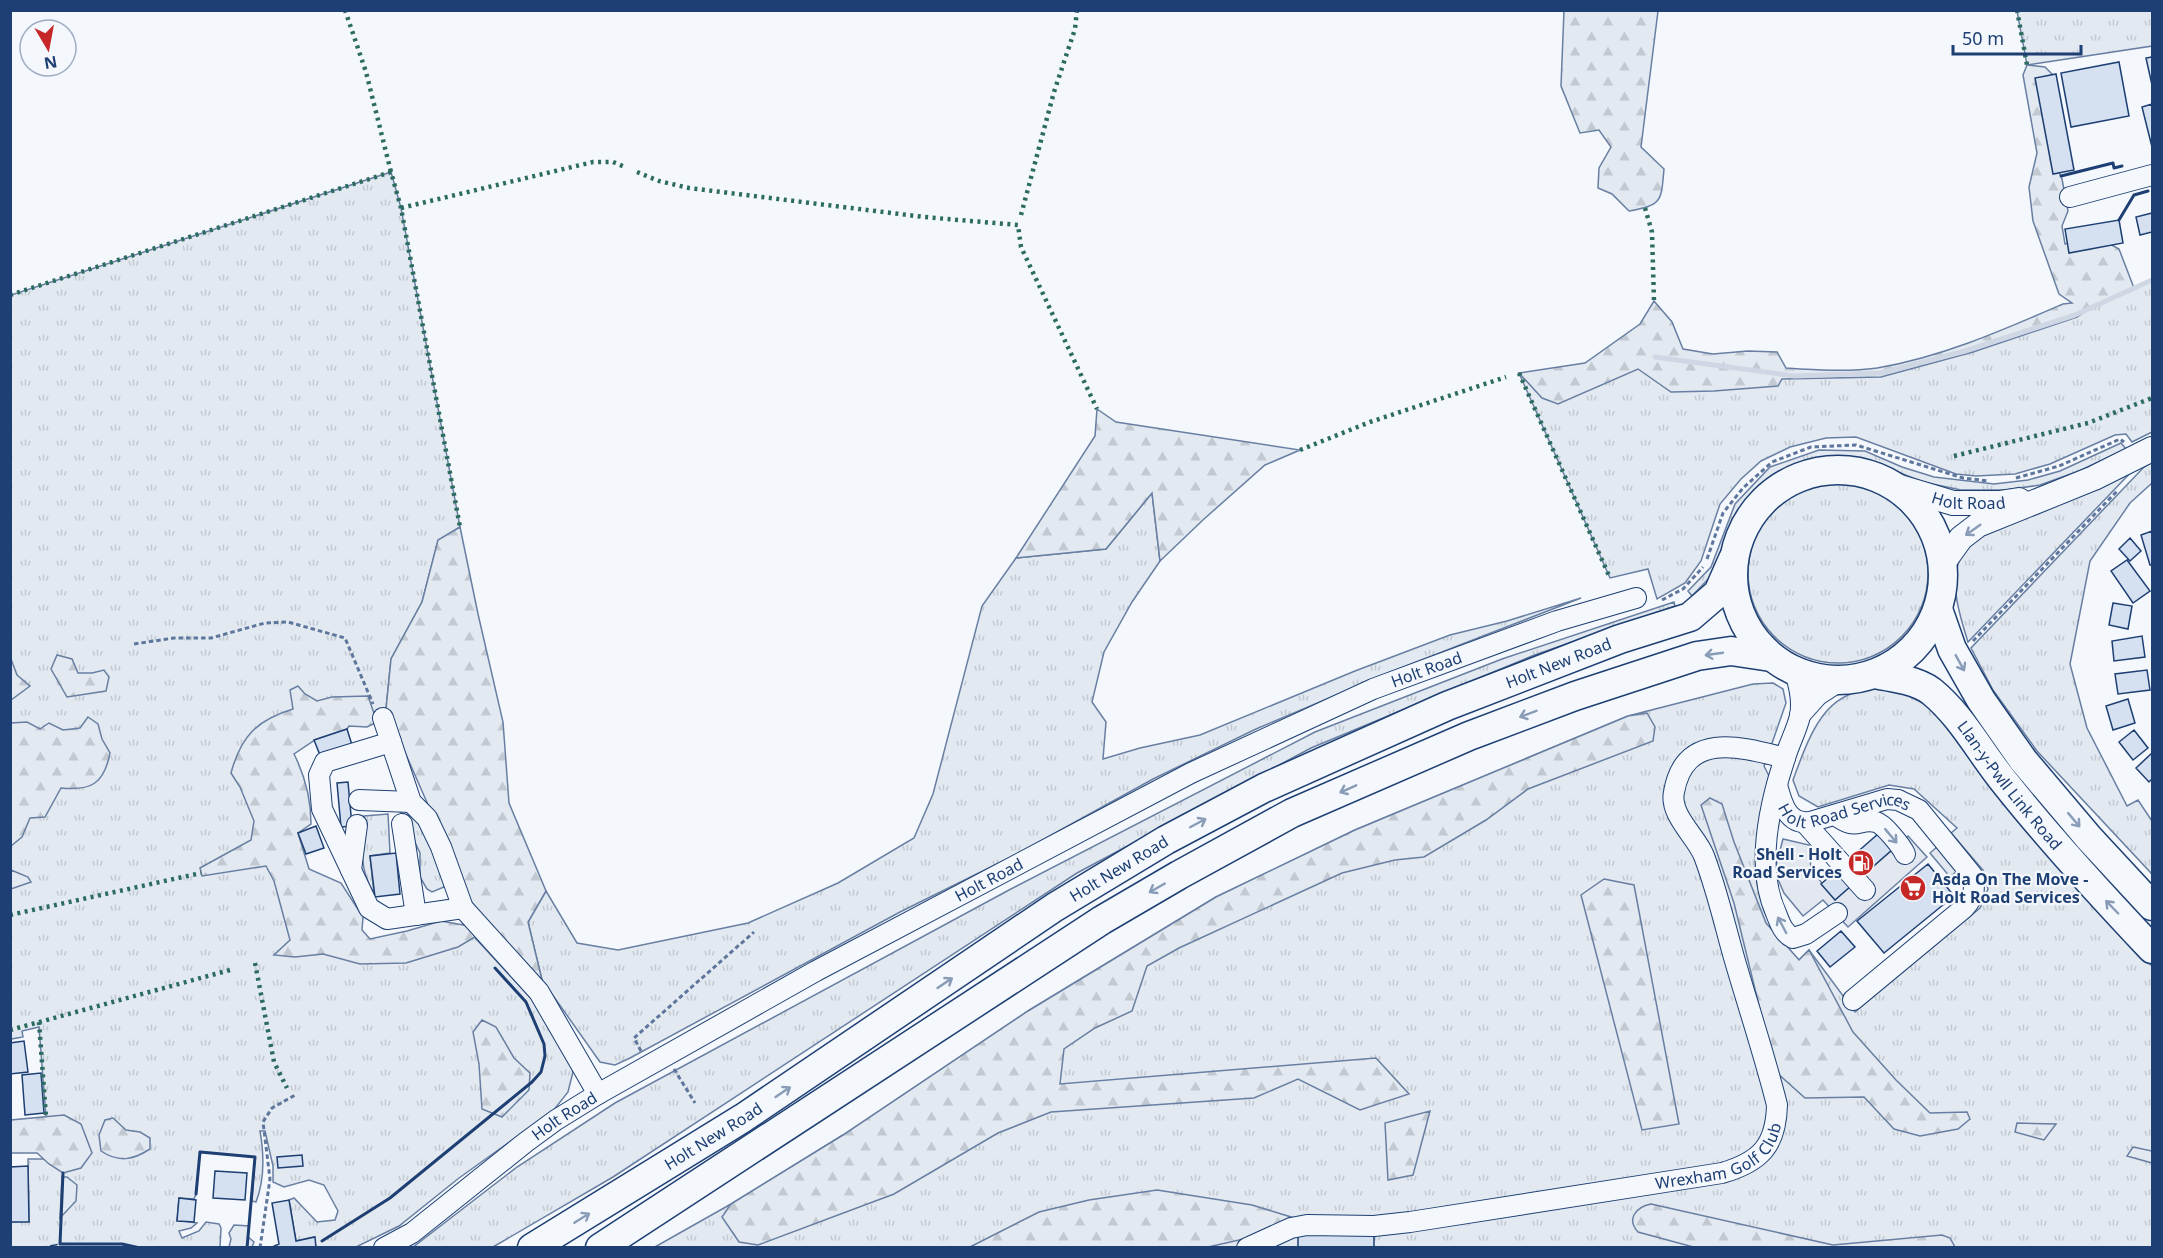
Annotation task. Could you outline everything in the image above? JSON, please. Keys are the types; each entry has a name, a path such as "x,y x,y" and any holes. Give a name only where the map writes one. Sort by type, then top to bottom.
{"highway":[{"path":"1836,469 1866,473 1893,484 1912,499 1927,518 1938,539 1943,563 1943,586 1938,609 1928,630 1913,648 1895,663 1874,674 1841,680 1817,678 1783,664 1752,637 1739,613 1732,586 1733,559 1742,530 1758,506 1780,486 1807,474 1836,469"},
{"name":"Holt New Road","path":"532,1248 743,1118 1055,907 1166,840 1264,788 1447,706 1620,639 1690,617 1718,593 1733,559"},
{"name":"Llan-y-Pwll Link Road","path":"1938,609 1957,658 1981,700 2023,760 2089,838 2152,906"},
{"name":"Holt New Road","path":"600,1248 1102,920 1293,813 1468,736 1575,696 1696,656 1731,651 1783,664"},
{"name":"Llan-y-Pwll Link Road","path":"1874,674 1904,680 1928,689 1946,705 2004,783 2074,867 2152,949"}],"main road":[{"name":"Holt Road","path":"1943,563 1960,538 1978,525 2094,478 2152,449"},
{"name":"Holt Road","path":"1893,484 1953,503 1999,503 2045,497"}],"lane":[{"path":"2070,196 2152,175"},
{"name":"Holt Road","path":"384,1248 412,1233 526,1142 598,1094 816,971 1191,773 1373,689 1557,621 1636,598"},
{"name":"Holt Road Services","path":"1783,664 1801,692 1800,715 1778,785 1785,810 1792,818 1803,823 1887,799 1910,804 1919,810 1966,865 1975,887 1972,899 1964,908 1853,1000"},
{"name":"Holt Road Services","path":"1800,715 1818,695 1841,680"},
{"path":"382,718 411,802 426,819 441,847 463,908 539,992 598,1094"},
{"path":"392,742 325,762 319,775 322,809 369,908 387,919 463,908"},
{"name":"Wrexham Golf Club","path":"1246,1248 1291,1228 1307,1225 1374,1226 1410,1222 1722,1173 1741,1167 1757,1158 1771,1142 1776,1124 1777,1105 1704,855 1678,814 1673,794 1680,772 1694,756 1717,747 1739,746 1785,758"},
{"path":"1778,785 1767,837 1765,865 1768,892 1784,931 1788,936 1800,938 1837,913"},
{"path":"359,800 411,802"},
{"path":"1835,815 1846,823 1857,825 1876,822 1882,825 1905,854"},
{"path":"1767,837 1803,823 1865,890"},
{"path":"402,824 416,915"},
{"path":"351,870 357,825"}],"path":[{"path":"1957,658 2121,487"},
{"path":"134,644 174,638 211,638 265,623 288,622 345,638 373,705 382,718"},
{"path":"695,1103 680,1075 656,1061 634,1038 754,932"},
{"path":"260,1248 270,1179 263,1122 272,1108 297,1094"}],"green space":[{"path":"1564,11 1658,11 1641,147 1664,169 1661,195 1654,204 1629,211 1612,194 1598,188 1599,168 1611,147 1599,130 1580,133 1561,86"},
{"path":"2017,11 2152,11 2152,46 2027,65"},
{"path":"2027,65 2045,67 2053,75 2054,160 2062,179 2068,211 2062,226 2065,244 2101,239 2119,249 2134,288 2090,308 2077,317 1973,352 1881,377 1782,379 1778,386 1671,392 1638,369 1558,404 1542,398 1519,373 1585,363 1640,324 1654,301 1672,322 1683,349 1713,354 1748,351 1777,352 1786,368 1832,370 1877,368 1925,357 1995,333 2063,304 2072,303 2059,294 2033,221 2029,187 2037,153 2023,75"},
{"path":"391,172 401,208 460,527 438,541 422,602 391,659 386,709 246,747 296,952 466,928 552,1021 569,1054 573,1072 568,1092 553,1111 459,1178 399,1226 356,1247 316,1247 314,1237 296,1241 289,1200 294,1198 317,1222 335,1220 338,1211 324,1185 309,1180 284,1187 273,1182 273,1166 265,1131 260,1131 263,1166 256,1202 252,1201 255,1157 200,1152 194,1199 179,1198 177,1220 197,1223 191,1228 179,1231 182,1238 199,1231 206,1222 219,1224 221,1228 220,1247 11,1247 11,1222 29,1221 28,1159 44,1159 63,1172 46,1117 39,1027 22,1031 23,1037 11,1039 11,295"},
{"path":"2152,280 2152,432 2132,442 2126,434 2115,435 2050,464 2015,474 1976,476 1956,474 1856,437 1826,438 1790,447 1761,461 1741,479 1720,504 1701,561 1685,583 1657,599 1648,569 1610,578 1519,373 1587,372 1655,357 1794,376 1881,373 2075,315"},
{"path":"1097,409 1116,422 1300,450 1265,465 1160,561 1152,493 1106,549 1016,558 1095,436"},
{"path":"2121,443 2126,449 2079,471 2040,485 2006,490 1961,490 1923,482 1863,458 1820,457 1778,472 1754,493 1735,521 1724,553 1711,576 1692,596 1688,591 1711,567 1735,504 1770,467 1819,450 1865,451 1902,467 1934,477 1994,484 2028,480 2060,471"},
{"path":"2152,462 2152,483 2130,503 2090,561 2070,664 2087,728 2127,806 2138,800 2152,821 2152,874 2037,751 1993,690 1971,648 2144,467"},
{"path":"2135,468 1968,642 1958,608 1955,584 1959,561 1968,545 1977,536"},
{"path":"1838,483 1872,490 1888,498 1901,510 1913,523 1921,539 1928,573 1921,607 1913,623 1901,636 1888,648 1872,656 1838,663 1804,656 1788,648 1775,636 1763,623 1755,607 1748,573 1755,539 1763,523 1775,510 1788,498 1804,490"},
{"path":"1152,493 1160,561 1132,602 1104,652 1092,702 1106,722 1103,759 1200,735 1355,671 1450,635 1507,621 1581,598 1393,671 1256,729 1153,779 1017,854 900,912 630,1058 615,1065 600,1062 542,980 528,922 546,891 577,943 618,950 748,923 838,883 914,838 933,794 982,606 1016,558 1106,549"},
{"path":"460,527 503,722 509,803 546,891 528,922 542,980 472,905 386,709 391,659 422,602 438,540"},
{"path":"1674,602 1675,606 1532,656 1311,748 1077,873 613,1177 493,1247 412,1248 517,1167 615,1103 1009,890 1315,732 1502,659"},
{"path":"57,655 72,659 78,673 104,670 109,677 106,691 67,697 51,669"},
{"path":"11,659 17,675 30,686 11,700"},
{"path":"1773,683 1783,689 1786,703 1764,766 1769,776 1766,796 1773,931 1799,960 1809,950 1855,1012 1980,908 1988,889 1983,870 1951,833 1957,828 1914,789 1889,785 1818,807 1799,796 1793,780 1816,726 1839,700 1854,693 1872,689 1900,692 1932,708 2152,966 2152,1247 653,1248 731,1204 843,1135 1028,1011 1216,897 1355,830 1628,716 1753,684"},
{"path":"298,686 305,694 317,701 332,697 368,696 377,722 367,727 349,726 347,729 315,740 294,754 309,797 311,824 298,833 309,869 341,883 363,917 362,930 370,939 441,921 469,926 475,937 458,947 406,963 360,964 323,954 295,957 274,955 290,940 274,881 266,866 202,876 200,868 251,840 254,821 240,787 231,773 240,749 252,731 270,718 293,709 290,690"},
{"path":"1647,713 1655,727 1653,741 1528,789 1486,820 1424,857 1395,860 1342,873 1179,948 1147,966 1132,1011 1095,1028 1064,1049 1060,1084 1376,1058 1409,1094 1360,1110 1298,1079 1254,1098 1051,1112 998,1133 894,1194 758,1245 739,1242 722,1217 731,1204 843,1135 1028,1011 1216,897 1355,830 1628,716"},
{"path":"88,717 98,724 102,739 110,753 104,772 100,778 88,786 61,788 45,817 30,818 22,837 11,846 11,723 27,722 40,729 49,723 63,730 80,728"},
{"path":"1710,798 1722,804 1734,842 1766,923 1799,960 1809,950 1853,1032 1896,1080 1930,1113 1967,1112 1970,1119 1958,1129 1920,1136 1894,1129 1864,1097 1805,1098 1775,1071 1734,903 1701,805"},
{"path":"401,813 415,817 428,830 436,848 444,887 432,892 427,889 420,877 420,853"},
{"path":"388,814 390,853 370,856 374,893 363,866 364,816"},
{"path":"11,870 28,877 31,882 11,889"},
{"path":"1604,879 1634,885 1679,1124 1642,1130 1581,895"},
{"path":"482,1020 496,1027 514,1058 530,1073 529,1090 502,1117 482,1109 479,1064 473,1032"},
{"path":"1430,1111 1413,1175 1388,1180 1385,1123"},
{"path":"64,1115 81,1124 92,1153 81,1168 63,1173 37,1153 11,1153 11,1120"},
{"path":"113,1118 126,1130 140,1132 150,1138 150,1149 138,1156 126,1159 120,1159 101,1151 99,1135 105,1120"},
{"path":"2017,1123 2056,1124 2044,1140 2015,1132"},
{"path":"2133,1147 2152,1151 2152,1163 2127,1156"},
{"path":"62,1177 67,1177 77,1185 76,1201 60,1218"},
{"path":"1157,1190 1252,1205 1291,1217 1248,1238 1208,1247 968,1248 1039,1212 1089,1200"},
{"path":"1651,1204 1833,1245 1942,1235 1950,1238 1955,1247 1697,1248 1638,1232 1633,1223 1634,1214"},
{"path":"234,1225 249,1226 248,1237 254,1242 252,1247 229,1247 231,1239 229,1233"}],"shaded area":[{"path":"1952,834 1972,858 1950,877 1930,853"},
{"path":"1908,836 1927,857 1848,927 1823,900 1803,916 1784,893 1777,877 1776,865 1783,839 1809,845 1811,869 1835,900"}],"building":[{"path":"2152,57 2152,85 2146,58"},
{"path":"2119,62 2129,116 2071,127 2061,73"},
{"path":"2056,74 2074,170 2053,174 2035,78"},
{"path":"2152,104 2152,147 2142,107"},
{"path":"2152,213 2152,232 2140,235 2136,217"},
{"path":"2119,220 2123,243 2069,253 2065,229"},
{"path":"2152,531 2152,565 2150,565 2141,535"},
{"path":"2130,538 2141,551 2130,561 2119,549"},
{"path":"2127,560 2150,591 2133,603 2111,571"},
{"path":"2113,603 2132,606 2128,629 2109,625"},
{"path":"2142,636 2145,657 2114,661 2112,641"},
{"path":"2147,670 2150,690 2118,694 2115,674"},
{"path":"2128,699 2135,723 2113,730 2106,706"},
{"path":"347,729 352,745 320,755 314,740"},
{"path":"2134,730 2148,748 2133,760 2119,742"},
{"path":"2152,753 2152,779 2149,782 2136,768"},
{"path":"348,782 352,826 341,827 337,783"},
{"path":"316,826 324,848 306,854 298,833"},
{"name":"Shell - Holt Road Services","path":"1887,826 1901,842 1835,900 1821,884"},
{"path":"396,853 400,894 375,897 370,856"},
{"path":"1928,864 1954,896 1884,953 1857,921"},
{"path":"1841,931 1855,947 1830,967 1817,951"},
{"path":"24,1041 28,1072 10,1074 10,1043"},
{"path":"41,1073 44,1113 25,1115 22,1075"},
{"path":"302,1155 303,1166 278,1168 277,1157"},
{"path":"28,1166 29,1222 10,1222 10,1167"},
{"path":"215,1171 247,1173 245,1200 213,1198"},
{"path":"179,1198 196,1200 194,1222 177,1221"},
{"path":"289,1200 296,1241 315,1237 316,1248 270,1248 279,1244 272,1203"},
{"path":"1374,1232 1374,1248 1298,1248 1298,1235"}],"waterway":[{"path":"1655,357 1794,376 1881,373 1965,351 2075,315 2152,280"}],"hedge":[{"path":"345,10 366,72 391,172"},
{"path":"1021,215 1054,92 1075,29 1077,10"},
{"path":"2017,10 2027,65"},
{"path":"401,208 593,162 613,162 625,167"},
{"path":"10,295 391,172 401,208 460,527"},
{"path":"637,172 659,181 689,188 924,217 1018,225 1021,247 1097,409"},
{"path":"1645,208 1652,232 1654,301"},
{"path":"1519,373 1610,578"},
{"path":"1300,450 1370,422 1506,377"},
{"path":"1954,456 2088,423 2152,398"},
{"path":"10,915 201,873"},
{"path":"255,963 274,1062 287,1088"},
{"path":"10,1030 230,970"},
{"path":"39,1022 46,1117"}],"fence":[{"path":"39,1248 60,1244"}],"wall":[{"path":"2061,176 2113,163 2114,168 2122,166"},
{"path":"2119,220 2134,195 2148,191"},
{"path":"322,1241 390,1198 532,1082 541,1072 545,1056 544,1044 526,1002 495,968"},
{"path":"196,1194 200,1152 255,1157 247,1248"},
{"path":"63,1173 60,1244 122,1244 140,1248"}],"place":[{"name":"Shell - Holt Road Services","path":"1861,863"},
{"name":"Asda On The Move - Holt Road Services","path":"1913,888"}]}
